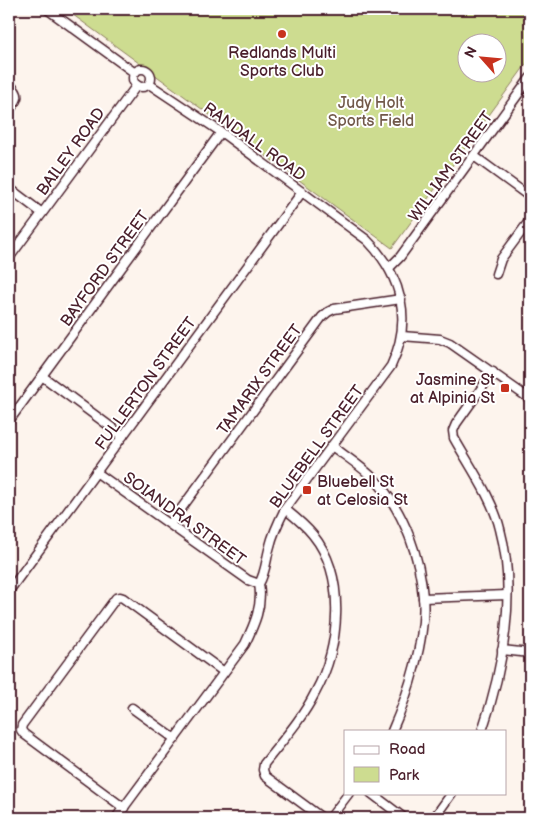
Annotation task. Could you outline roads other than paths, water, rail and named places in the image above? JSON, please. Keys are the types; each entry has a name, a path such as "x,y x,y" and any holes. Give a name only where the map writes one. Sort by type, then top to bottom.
{"street":[{"name":"RANDALL ROAD","path":"47,9 135,73 141,69 147,70 152,78 150,84 221,132 343,221"},
{"path":"135,73 133,79 136,85 144,88 150,84"},
{"name":"WILLIAM STREET","path":"389,268 400,258 530,78"},
{"path":"9,84 16,89 18,94 9,111"},
{"name":"BAILEY ROAD","path":"9,258 136,85"},
{"name":"BAYFORD STREET","path":"10,418 221,132"},
{"path":"474,156 530,197"},
{"path":"9,188 42,213"},
{"name":"FULLERTON STREET","path":"9,591 302,192"},
{"path":"496,274 501,259 530,220"},
{"name":"BLUEBELL STREET","path":"116,818 245,644 255,622 261,595 259,584 264,576 269,548 276,526 285,509 387,373 395,358 402,336 401,299 389,268 379,252 343,221"},
{"name":"TAMARIX STREET","path":"170,524 328,312 334,309 401,299"},
{"path":"402,336 445,341 530,398"},
{"path":"482,730 488,714 502,650 507,595 504,546 493,508 454,438 453,431 493,372"},
{"path":"42,376 123,436"},
{"path":"332,446 378,483 391,499 411,541 423,598 418,647 405,699 392,730"},
{"name":"SOIANDRA STREET","path":"96,472 248,580 259,584"},
{"path":"285,509 314,536 327,560 336,592 336,624 326,667 316,692 308,706 264,764 263,770 265,776 322,818"},
{"path":"423,598 507,595"},
{"path":"124,808 24,734 21,730 22,725 116,598 123,598 224,672"},
{"path":"502,650 530,653"},
{"path":"132,708 175,739"},
{"path":"330,818 348,794"},
{"path":"372,794 404,818"},
{"path":"434,818 451,794"}],"place":[{"name":"Redlands Multi Sports Club","path":"282,34"},
{"name":"Jasmine St at Alpinia St","path":"505,388"},
{"name":"Bluebell St at Celosia St","path":"307,490"}],"park label":[{"name":"Judy Holt Sports Field","path":"371,111"}]}
